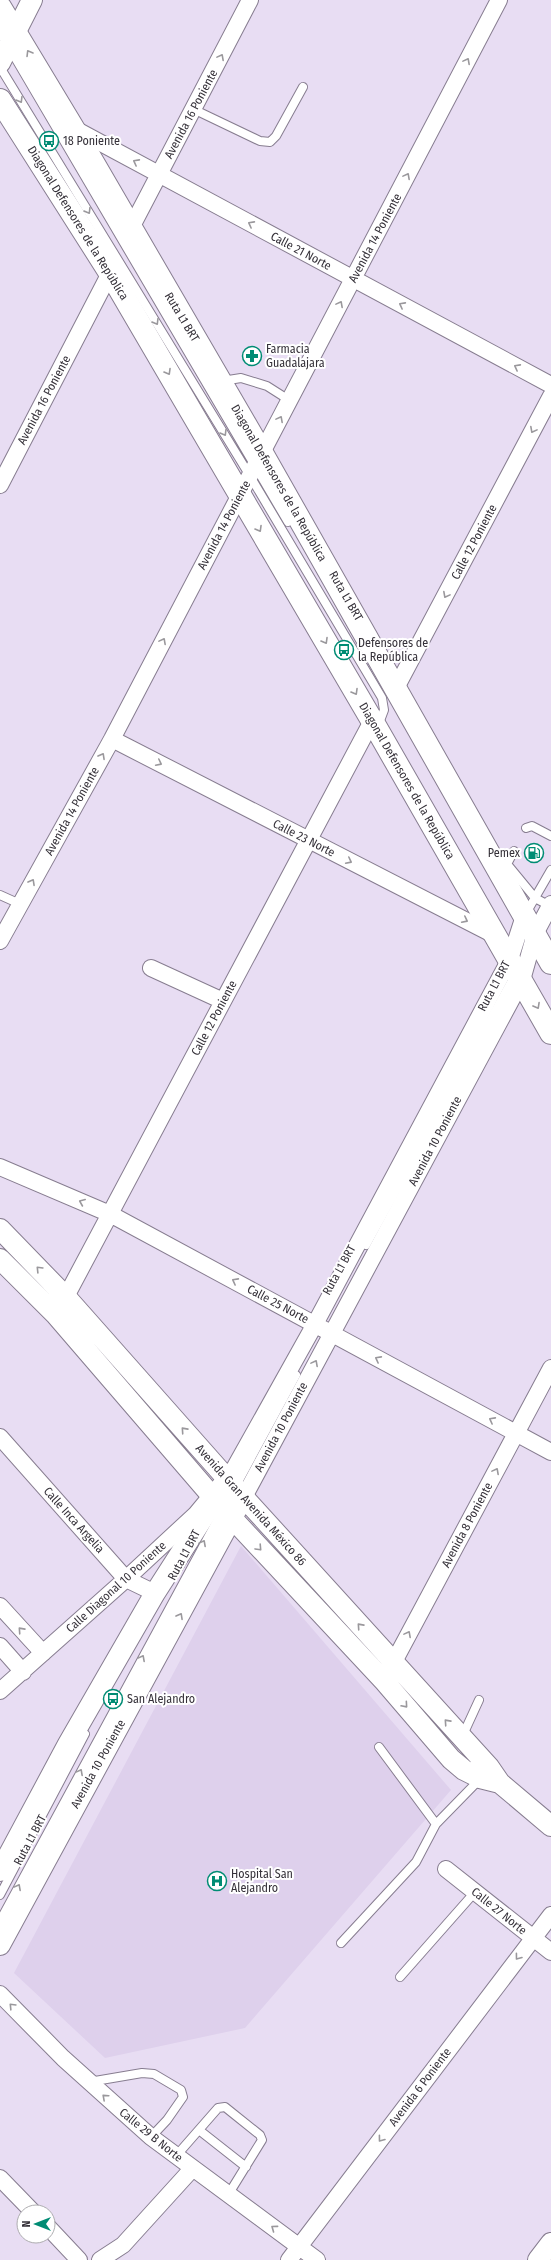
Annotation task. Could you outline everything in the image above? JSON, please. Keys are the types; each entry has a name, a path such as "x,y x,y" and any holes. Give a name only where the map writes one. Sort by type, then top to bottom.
{"main road":[{"name":"Diagonal Defensores de la República","path":"3,9 6,43 73,128 220,382 256,465 396,688 504,869 551,963"},
{"name":"Diagonal Defensores de la República","path":"0,100 110,273 551,1032"}],"street":[{"path":"6,43 32,0"},
{"name":"Avenida 16 Poniente","path":"131,228 250,0"},
{"name":"Avenida 14 Poniente","path":"0,941 112,739 499,0"},
{"name":"Calle 21 Norte","path":"73,128 551,385"},
{"name":"Avenida 16 Poniente","path":"0,485 110,273"},
{"name":"Calle 12 Poniente","path":"396,688 551,396"},
{"name":"Calle 12 Poniente","path":"69,1312 113,1216 223,1001 312,842 374,725"},
{"name":"Calle 23 Norte","path":"112,739 497,937"},
{"name":"Avenida 10 Poniente","path":"0,1871 68,1744 154,1593 224,1496 322,1328 516,970 529,918 550,905"},
{"name":"Avenida 10 Poniente","path":"0,1945 224,1496 240,1460 322,1328 516,970 529,918"},
{"path":"151,968 223,1001"},
{"name":"Calle 25 Norte","path":"0,1167 113,1216 551,1452"},
{"name":"Avenida Gran Avenida México 86","path":"0,1229 224,1496 451,1759 464,1770 490,1776"},
{"name":"Avenida Gran Avenida México 86","path":"0,1259 69,1312"},
{"name":"Avenida 8 Poniente","path":"384,1682 393,1662 551,1368"},
{"name":"Calle Inca Argelia","path":"0,1437 126,1579 154,1593"},
{"name":"Avenida Gran Avenida México 86","path":"224,1496 393,1662 462,1738 490,1776 549,1820"},
{"name":"Calle Diagonal 10 Poniente","path":"0,1691 126,1579 196,1514 224,1496"},
{"path":"0,1606 43,1653"},
{"path":"0,1646 23,1672"},
{"name":"Calle 27 Norte","path":"446,1869 551,1952"},
{"name":"Avenida 6 Poniente","path":"289,2260 551,1915"},
{"name":"Calle 29 B Norte","path":"0,1994 88,2082 151,2137 192,2169 317,2260"},
{"path":"100,2260 123,2245 192,2169"},
{"path":"0,2178 25,2204"},
{"path":"56,2236 79,2260"},
{"path":"538,2260 551,2243"}],"lane":[{"name":"Ruta L1 BRT","path":"6,43 291,526"},
{"name":"Ruta L1 BRT","path":"0,67 256,465 382,698 383,713 374,725"},
{"path":"193,109 260,141 270,142 276,136 303,87"},
{"path":"220,382 241,378 267,386 289,400"},
{"name":"Ruta L1 BRT","path":"326,587 529,918"},
{"path":"526,828 532,826 551,836"},
{"path":"113,1216 312,842"},
{"path":"504,869 514,851"},
{"path":"529,918 551,870"},
{"path":"0,895 20,904"},
{"path":"529,918 550,905"},
{"name":"Ruta L1 BRT","path":"0,1895 118,1671 224,1496"},
{"name":"Ruta L1 BRT","path":"0,1921 224,1496"},
{"path":"462,1738 479,1700"},
{"path":"379,1747 436,1824"},
{"path":"341,1943 416,1862 436,1824 490,1776"},
{"path":"400,1977 475,1892"},
{"path":"88,2082 142,2073 154,2074 181,2090 183,2097 167,2120 151,2137"},
{"path":"176,2156 218,2108 225,2107 260,2135 262,2140 228,2195"},
{"path":"199,2130 246,2167"}],"shaded area":[{"name":"Hospital San Alejandro","path":"241,1546 451,1790 245,2028 105,2058 14,1973"}],"place":[{"name":"18 Poniente","path":"49,141"},
{"name":"Farmacia Guadalajara","path":"252,356"},
{"name":"Defensores de la República","path":"344,650"},
{"name":"Pemex","path":"534,853"},
{"name":"San Alejandro","path":"113,1699"},
{"name":"Hospital San Alejandro","path":"217,1881"}]}
